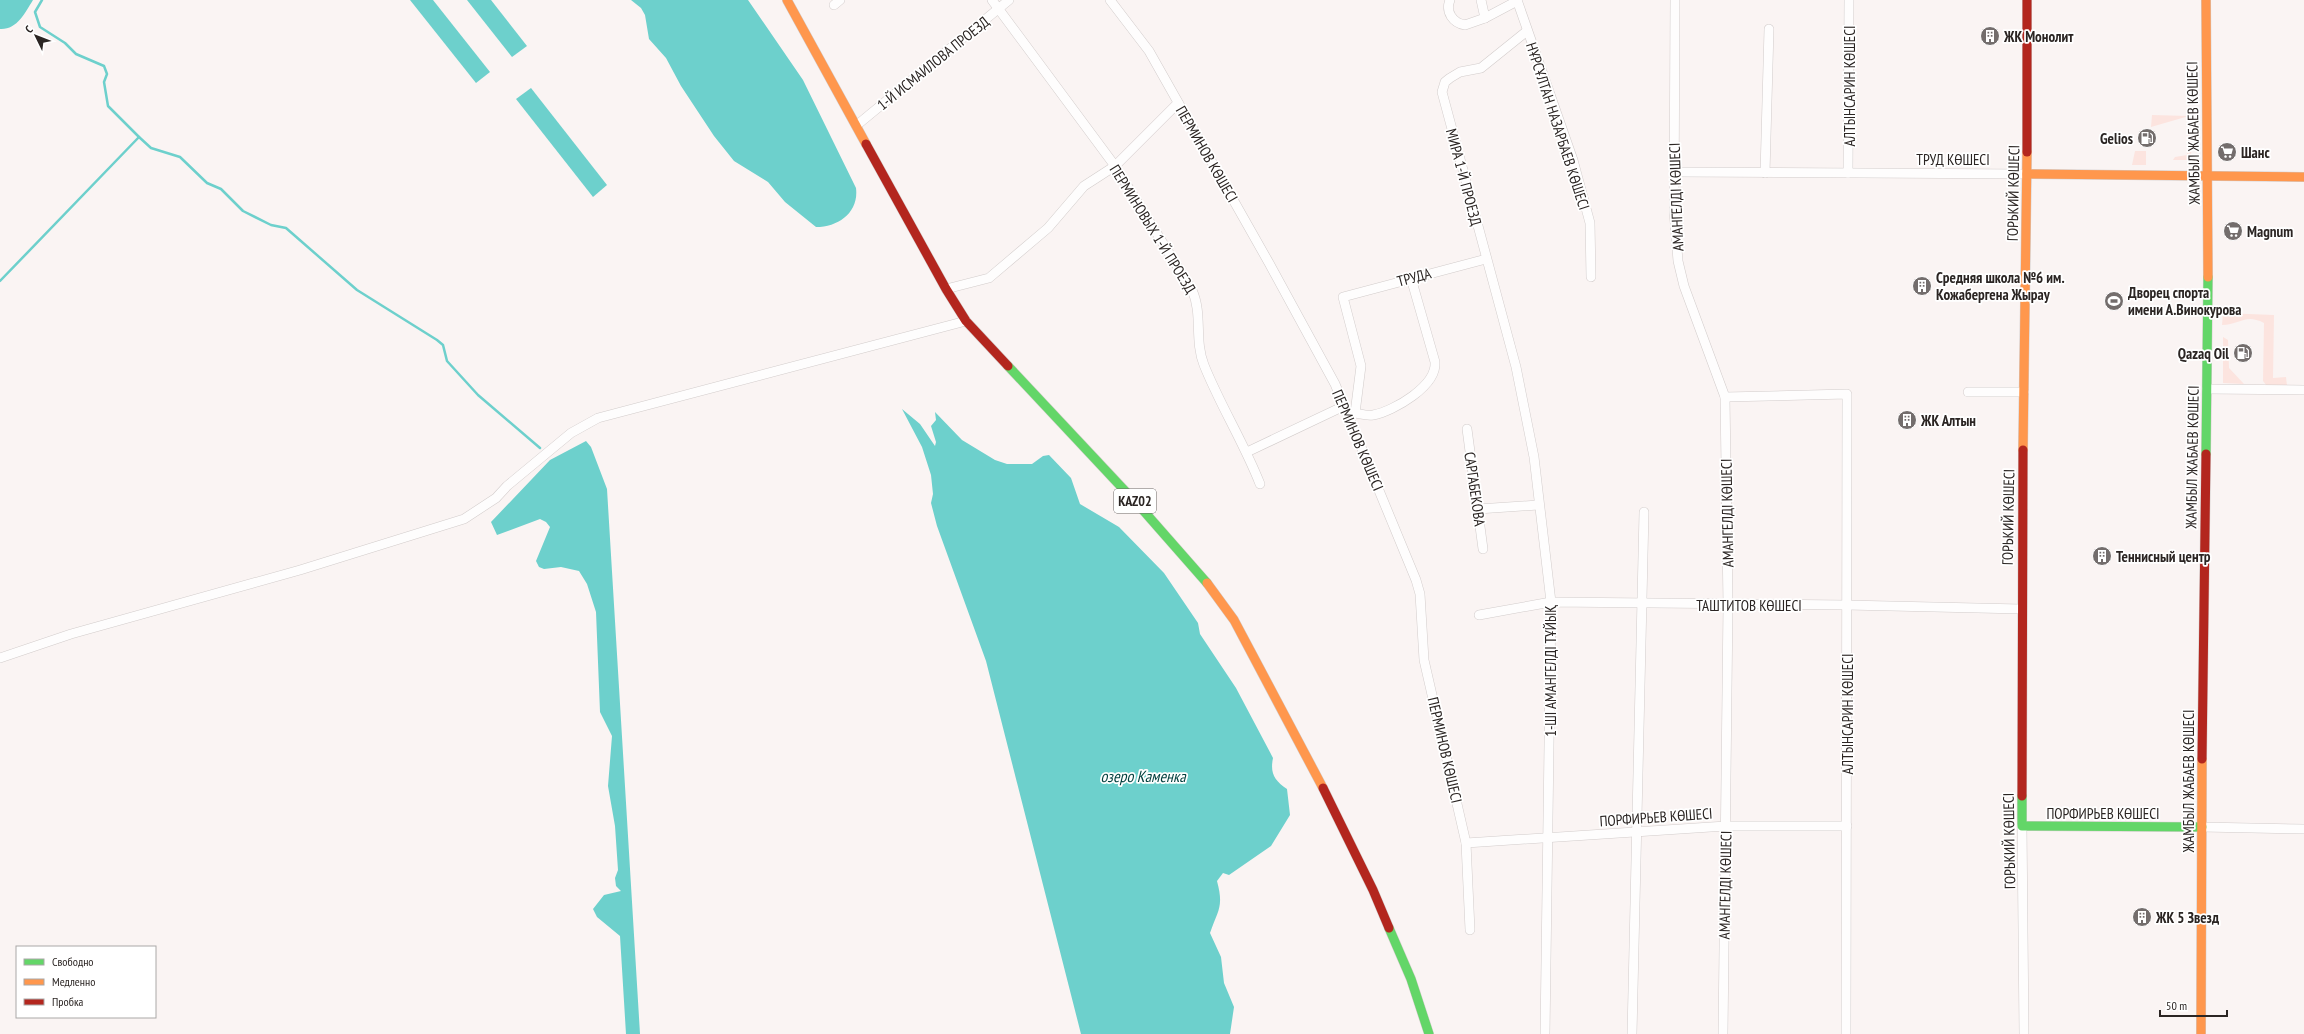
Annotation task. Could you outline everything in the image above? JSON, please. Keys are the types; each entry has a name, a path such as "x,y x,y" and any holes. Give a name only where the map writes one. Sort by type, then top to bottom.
{"main road":[{"name":"KAZ02","path":"787,0 946,289 966,320 1142,509 1215,592 1234,620 1301,744 1373,890 1411,979 1429,1034"},
{"name":"ГОРЬКИЙ КӨШЕСІ","path":"2022,826 2021,609 2027,174 2027,0"},
{"name":"ЖАМБЫЛ ЖАБАЕВ КӨШЕСІ","path":"2201,1034 2207,389 2206,0"},
{"name":"ТРУД КӨШЕСІ","path":"2027,174 2304,177"},
{"name":"ПОРФИРЬЕВ КӨШЕСІ","path":"2022,826 2202,827"}],"street":[{"name":"ПЕРМИНОВЫХ 1-Й ПРОЕЗД","path":"992,0 1115,166 1195,297 1198,309 1199,349 1204,365 1247,452 1260,484"},
{"name":"1-Й ИСМАИЛОВА ПРОЕЗД","path":"857,125 1009,0"},
{"name":"ПЕРМИНОВ КӨШЕСІ","path":"1110,0 1149,51 1273,269 1344,406 1351,414 1418,588 1423,655 1466,843 1470,930"},
{"path":"1450,0 1448,9 1450,15 1460,24 1471,24 1517,0"},
{"path":"1481,0 1485,18"},
{"name":"НҰРСҰЛТАН НАЗАРБАЕВ КӨШЕСІ","path":"1517,0 1572,160 1590,223 1592,276"},
{"name":"АМАНГЕЛДІ КӨШЕСІ","path":"1675,0 1674,211 1679,274 1725,397 1728,605 1723,1034"},
{"name":"АЛТЫНСАРИН КӨШЕСІ","path":"1848,173 1849,0"},
{"path":"1765,173 1770,29"},
{"name":"МИРА 1-Й ПРОЕЗД","path":"1516,367 1442,96 1442,88 1445,82 1453,76 1481,68 1527,31"},
{"path":"946,289 989,278 1048,228 1084,186 1115,166 1178,103"},
{"name":"ТРУД КӨШЕСІ","path":"1674,172 2027,174"},
{"name":"ТРУДА","path":"1351,414 1361,366 1343,297 1486,259"},
{"path":"1351,414 1371,415 1396,406 1423,387 1434,373 1435,362 1411,278"},
{"path":"0,658 71,634 300,570 464,519 496,498 507,486 571,433 598,418 966,320"},
{"name":"1-ШІ АМАНГЕЛДІ ТҰЙЫҚ","path":"1516,367 1534,456 1538,505 1551,602 1545,1034"},
{"path":"2207,389 2304,390"},
{"path":"1968,392 2024,392"},
{"name":"АЛТЫНСАРИН КӨШЕСІ","path":"1725,397 1847,394 1846,1034"},
{"path":"1247,452 1344,406"},
{"name":"САРГАБЕКОВА","path":"1467,429 1483,549"},
{"path":"1478,509 1538,505"},
{"path":"1632,1034 1644,512"},
{"name":"ТАШТИТОВ КӨШЕСІ","path":"1479,615 1551,602 1728,605 1847,605 2021,609"},
{"name":"ПОРФИРЬЕВ КӨШЕСІ","path":"1466,843 1726,826 1847,826"},
{"name":"ГОРЬКИЙ КӨШЕСІ","path":"2022,826 2024,1034"},
{"name":"ПОРФИРЬЕВ КӨШЕСІ","path":"2202,827 2304,829"}],"shaded area":[{"path":"2152,115 2189,116 2151,127"},
{"path":"2192,127 2191,157 2188,160 2173,160 2175,157 2187,155 2187,130"},
{"path":"2135,151 2146,151 2146,165 2132,165"},
{"path":"2223,313 2274,315 2273,378 2286,377 2287,386 2267,386 2263,381 2264,323 2257,320 2247,319 2228,325 2222,325"},
{"path":"2223,337 2228,340 2229,368 2244,384 2223,383"}],"water":[{"path":"0,0 33,0 24,15 16,24 6,29 0,29"},
{"path":"410,0 433,0 490,72 476,83"},
{"path":"467,0 491,0 527,46 512,57"},
{"path":"631,0 748,0 803,80 856,188 856,197 851,211 840,221 816,227 785,202 768,182 734,161 714,136 681,86 666,58 649,39 645,15 641,8"},
{"path":"531,88 607,185 593,197 516,99"},
{"name":"озеро Каменка","path":"902,409 920,424 935,446 936,442 931,426 936,420 935,412 962,440 995,460 1007,464 1032,464 1043,456 1049,455 1071,478 1080,504 1119,527 1164,573 1198,623 1200,634 1236,688 1273,758 1272,768 1274,776 1287,789 1290,815 1271,846 1229,875 1223,873 1217,881 1220,903 1218,913 1210,933 1221,957 1224,983 1234,1007 1230,1034 1081,1034 986,661 937,526 931,503 933,494 931,475 922,447"},
{"path":"586,441 591,447 607,489 640,1034 626,1034 620,936 597,917 593,909 604,895 621,891 616,886 615,878 618,870 615,826 608,786 612,736 600,712 596,612 587,584 579,571 561,567 544,569 539,567 536,561 550,527 546,522 540,519 497,535 491,522 550,460"}],"waterway":[{"path":"42,0 35,12 40,27 65,43 76,54 104,66 107,74 104,82 108,106 151,148 180,157 207,183 221,189 243,211 271,225 286,228 357,290 437,340 443,345 447,361 478,395 540,448"},
{"path":"0,281 139,137"}],"traffic: fast":[{"path":"2206,454 2208,277"},
{"path":"1008,366 1142,509 1207,583"},
{"path":"2022,796 2022,826 2202,827"},
{"path":"1389,928 1411,979 1429,1034"}],"traffic: slow":[{"path":"787,0 866,144"},
{"path":"2206,0 2208,277"},
{"path":"2023,450 2027,152"},
{"path":"2027,174 2304,177"},
{"path":"1207,583 1234,620 1323,788"},
{"path":"2201,1034 2202,759"}],"traffic: jam":[{"path":"2027,0 2027,152"},
{"path":"866,144 946,289 966,321 1008,366"},
{"path":"2022,796 2023,450"},
{"path":"2202,759 2206,454"},
{"path":"1323,788 1373,890 1389,928"}],"place":[{"name":"ЖК Монолит","path":"1990,36"},
{"name":"Gelios","path":"2147,138"},
{"name":"Шанс","path":"2227,152"},
{"name":"Magnum","path":"2233,231"},
{"name":"Средняя школа №6 им. Кожабергена Жырау","path":"1922,286"},
{"name":"Дворец спорта имени А.Винокурова","path":"2114,301"},
{"name":"Qazaq Oil","path":"2243,353"},
{"name":"ЖК Алтын","path":"1907,420"},
{"name":"Теннисный центр","path":"2102,556"},
{"name":"ЖК 5 Звезд","path":"2142,917"}]}
